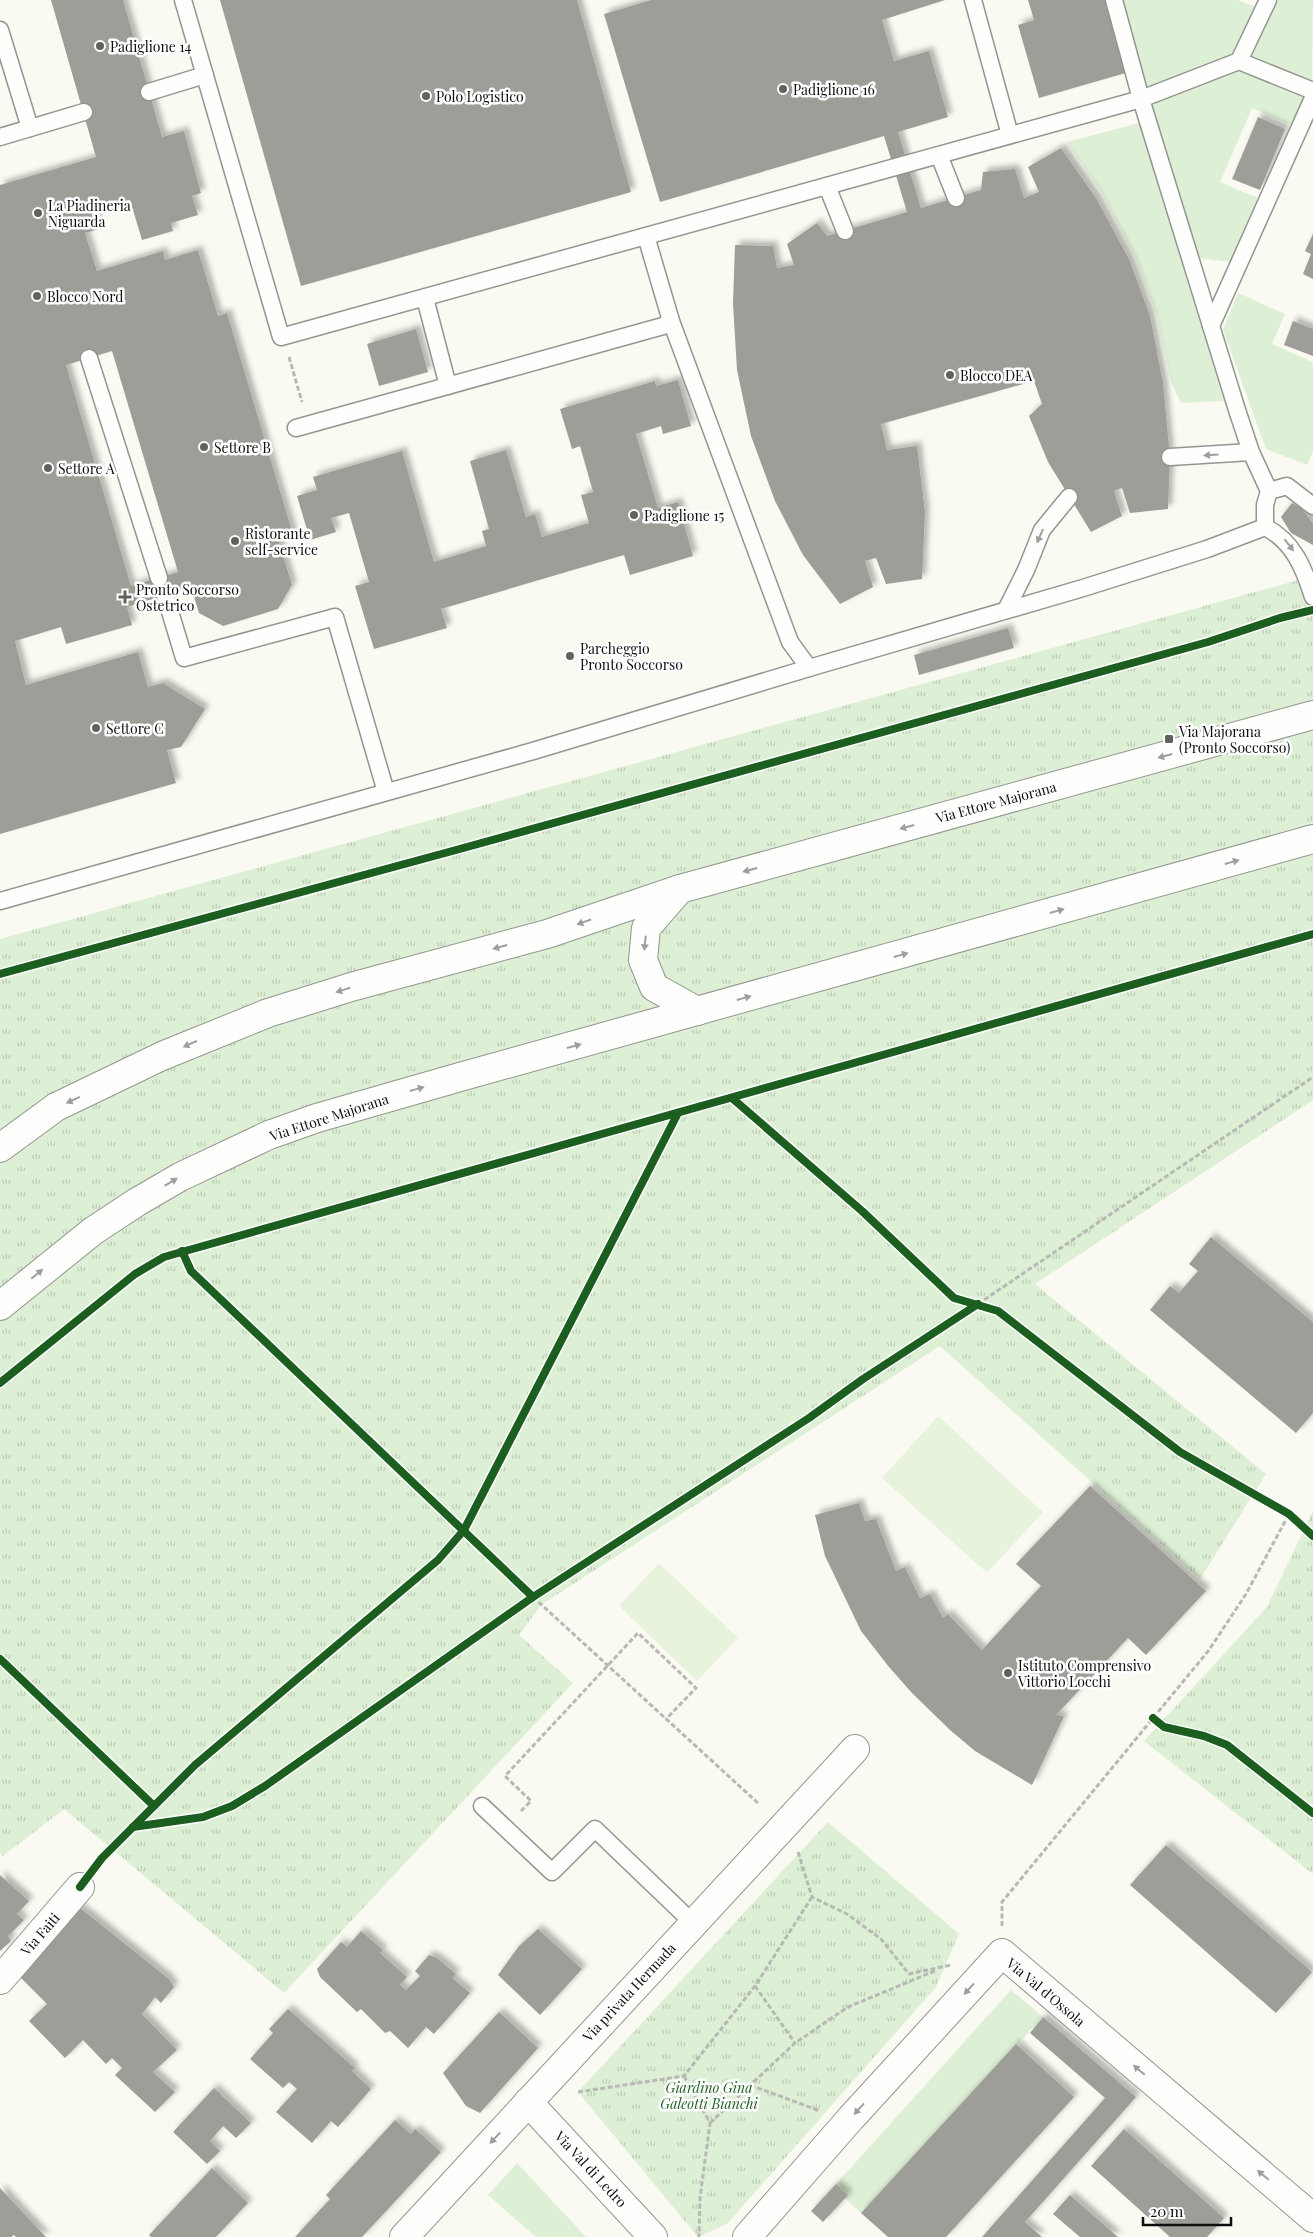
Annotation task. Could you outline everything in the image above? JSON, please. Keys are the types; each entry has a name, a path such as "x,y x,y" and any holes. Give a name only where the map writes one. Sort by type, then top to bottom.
{"street":[{"name":"Via Ettore Majorana","path":"0,1148 56,1108 162,1056 268,1013 351,987 547,934 680,889 1313,716"},
{"name":"Via Ettore Majorana","path":"0,1306 93,1231 137,1202 189,1172 269,1135 327,1115 1313,839"},
{"path":"680,889 646,928 643,960 654,987 697,1012"},
{"name":"Via privata Hermada","path":"404,2237 855,1749"},
{"name":"Via Faiti","path":"0,1980 80,1888"},
{"name":"Via Val d'Ossola","path":"747,2237 851,2118 1002,1953 1313,2218"},
{"name":"Via Val di Ledro","path":"528,2102 653,2237"}],"lane":[{"path":"183,0 281,337 1141,99 1239,61 1313,91"},
{"path":"973,0 1010,135"},
{"path":"1114,0 1141,99 1211,326 1251,452 1269,491 1265,506 1265,527"},
{"path":"1239,61 1268,0"},
{"path":"0,30 30,128"},
{"path":"149,92 206,75"},
{"path":"1211,326 1313,98"},
{"path":"0,137 84,112"},
{"path":"939,155 956,198"},
{"path":"827,186 845,231"},
{"path":"646,236 671,321 790,642 809,668"},
{"path":"425,298 448,386"},
{"path":"303,426 663,326 671,321"},
{"path":"89,358 159,578"},
{"path":"1170,458 1251,452"},
{"path":"1269,491 1287,486 1313,506"},
{"path":"1006,610 1026,570 1042,530 1069,497"},
{"path":"0,901 386,792 1006,610 1198,552 1265,527 1280,534 1294,552 1302,565 1313,597"},
{"path":"165,595 184,658 335,617 386,792"},
{"path":"482,1806 552,1872 595,1828 693,1923"}],"path":[{"path":"288,354 303,426"},
{"path":"973,1305 1313,1077"},
{"path":"973,1305 991,1308"},
{"path":"1002,1953 1002,1902 1156,1720 1209,1650 1246,1594 1289,1515"},
{"path":"526,1590 759,1804"},
{"path":"525,1602 541,1591"},
{"path":"505,1828 531,1801 506,1776 638,1633 696,1688 666,1719"},
{"path":"796,1849 812,1897 847,1914 881,1939 909,1974"},
{"path":"578,2092 684,2076 755,1986 812,1897"},
{"path":"710,2123 795,2043 848,2007 945,1967"},
{"path":"755,1986 795,2043"},
{"path":"684,2076 710,2123 700,2198 699,2237"},
{"path":"750,2085 825,2112 851,2118"}],"green space":[{"path":"1119,0 1238,0 1258,8 1235,57 1144,94"},
{"path":"1278,0 1313,0 1312,83 1252,56"},
{"path":"1239,66 1308,95 1294,126 1252,108 1220,182 1260,199 1232,262 1196,258 1142,100"},
{"path":"1139,123 1224,401 1181,403 1171,382 1157,315 1135,256 1102,193 1067,142"},
{"path":"1238,293 1285,314 1272,344 1313,362 1313,451 1307,465 1266,449 1223,330"},
{"path":"1313,576 1313,1100 1035,1284 1266,1474 1200,1579 940,1346 541,1605 519,1635 573,1683 284,1993 64,1809 3,1856 0,1853 0,939"},
{"path":"938,1416 1043,1512 987,1573 882,1478"},
{"path":"1313,1511 1313,1874 1144,1741 1267,1607"},
{"path":"659,1563 738,1638 697,1681 619,1606"},
{"name":"Giardino Gina Galeotti Bianchi","path":"828,1822 959,1934 936,1987 727,2224 698,2237 578,2092"},
{"path":"1011,1990 1043,2017 861,2213 845,2198 848,2195 836,2184"},
{"path":"517,2163 586,2237 536,2237 488,2195"}],"building":[{"path":"51,0 123,0 162,137 184,131 201,193 192,196 198,215 171,223 173,231 142,240 130,200 94,211 99,229 85,233 97,271 163,251 165,260 198,250 218,316 227,313 294,538 279,542 292,585 278,609 223,626 199,613 191,587 127,607 132,625 66,644 61,627 15,641 26,685 138,652 148,687 163,683 205,709 181,747 167,750 176,783 0,834 0,185 96,157","holes":["112,351 178,572 131,586 66,365"]},
{"name":"Polo Logistico","path":"220,0 577,0 631,192 301,286"},
{"name":"Blocco DEA","path":"651,0 945,0 882,20 894,61 929,51 948,117 898,132 921,208 981,190 983,172 1015,169 1024,198 1039,192 1028,167 1061,148 1096,198 1129,259 1150,316 1163,383 1170,457 1168,509 1130,513 1122,488 1114,491 1122,516 1091,532 1048,462 1029,416 1042,404 1034,381 881,424 887,450 917,446 925,512 922,579 886,584 876,558 865,561 873,587 840,604 803,555 775,501 751,436 737,370 733,303 735,245 773,246 777,268 794,265 787,244 817,223 827,236 907,212 884,136 660,202 604,14"},
{"path":"1028,0 1108,0 1129,72 1039,98 1018,25 1034,20"},
{"path":"1258,117 1285,129 1260,190 1232,179"},
{"path":"1313,234 1313,279 1303,274 1311,254 1305,251"},
{"path":"1293,321 1313,329 1313,356 1284,345"},
{"path":"416,329 428,372 379,386 367,344"},
{"name":"Padiglione 15","path":"678,380 691,426 663,434 661,426 636,434 658,508 678,502 693,556 630,575 624,555 441,609 447,628 374,649 355,586 369,582 349,513 331,518 336,532 310,540 297,496 317,490 313,477 402,451 434,562 486,546 482,531 489,529 470,461 506,450 526,517 535,514 542,537 589,523 581,495 593,492 580,446 572,449 560,409 655,381 656,386"},
{"path":"1292,503 1301,508 1313,523 1313,545 1291,533 1281,517"},
{"path":"1008,628 1014,648 919,675 914,655"},
{"path":"1211,1237 1313,1322 1313,1413 1296,1433 1150,1310 1170,1286 1179,1293 1198,1271 1189,1264"},
{"path":"1090,1486 1206,1591 1146,1655 1128,1638 1056,1715 1064,1716 1032,1785 975,1751 912,1693 889,1667 861,1631 825,1556 815,1515 859,1503 865,1521 876,1519 896,1571 905,1567 920,1598 930,1594 943,1618 948,1614 982,1650 1041,1586 1016,1564"},
{"path":"1166,1845 1312,1972 1276,2013 1130,1885"},
{"path":"0,1875 29,1901 17,1914 24,1920 8,1936 11,1941 0,1951"},
{"path":"79,1907 169,1979 174,1987 161,2003 155,1997 142,2014 177,2050 153,2072 175,2092 155,2112 115,2075 122,2068 112,2058 106,2064 83,2040 65,2058 29,2021 47,2004 18,1975"},
{"path":"538,1929 582,1969 540,2015 498,1975 519,1946"},
{"path":"361,1931 383,1950 380,1953 407,1977 400,1985 406,1990 420,1976 415,1971 429,1955 437,1958 456,1974 452,1978 470,1993 434,2034 426,2027 408,2048 390,2031 385,2033 361,2009 357,2012 320,1977 317,1969 341,1942 347,1947"},
{"path":"288,2009 355,2068 352,2071 371,2089 338,2127 331,2121 312,2143 276,2112 297,2089 289,2082 283,2088 250,2059 273,2033 269,2029"},
{"path":"499,2012 538,2048 480,2113 466,2106 443,2073"},
{"path":"1043,2017 1136,2097 1025,2222 1042,2237 982,2237 1105,2098 1030,2033"},
{"path":"1016,2044 1074,2097 946,2237 888,2237 861,2213"},
{"path":"214,2088 251,2123 236,2138 223,2126 210,2141 220,2151 207,2164 173,2132"},
{"path":"395,2120 411,2134 415,2129 441,2152 362,2237 295,2237 330,2199 326,2195"},
{"path":"1124,2129 1224,2218 1207,2237 1170,2237 1091,2166"},
{"path":"212,2168 248,2203 216,2237 151,2237 149,2235"},
{"path":"836,2184 848,2195 823,2222 811,2211"},
{"path":"0,2188 46,2237 16,2237 14,2235 11,2237 0,2237"},
{"path":"1070,2195 1118,2237 1080,2237 1053,2214"}],"cycle path":[{"path":"0,974 1208,642 1280,618 1313,610"},
{"path":"0,1383 135,1274 164,1257 1313,934"},
{"path":"732,1098 862,1211 954,1298 998,1311 1180,1452 1289,1514 1313,1536"},
{"path":"80,1887 102,1858 195,1765 438,1560 464,1530 678,1113"},
{"path":"182,1251 191,1271 533,1597"},
{"path":"133,1827 203,1817 232,1806 265,1786 533,1597 809,1418 863,1379 978,1304"},
{"path":"0,1659 154,1806"},
{"path":"1153,1718 1164,1727 1204,1736 1227,1745 1313,1813"}],"place":[{"name":"Padiglione 14","path":"100,46"},
{"name":"Padiglione 16","path":"783,89"},
{"name":"Polo Logistico","path":"426,96"},
{"name":"La Piadineria Niguarda","path":"38,213"},
{"name":"Blocco Nord","path":"37,296"},
{"name":"Blocco DEA","path":"950,375"},
{"name":"Settore B","path":"204,447"},
{"name":"Settore A","path":"48,468"},
{"name":"Padiglione 15","path":"634,515"},
{"name":"Ristorante self-service","path":"235,541"},
{"name":"Pronto Soccorso Ostetrico","path":"125,597"},
{"name":"Parcheggio Pronto Soccorso","path":"570,656"},
{"name":"Settore C","path":"96,728"},
{"name":"Via Majorana (Pronto Soccorso)","path":"1169,739"},
{"name":"Istituto Comprensivo Vittorio Locchi","path":"1008,1673"}]}
